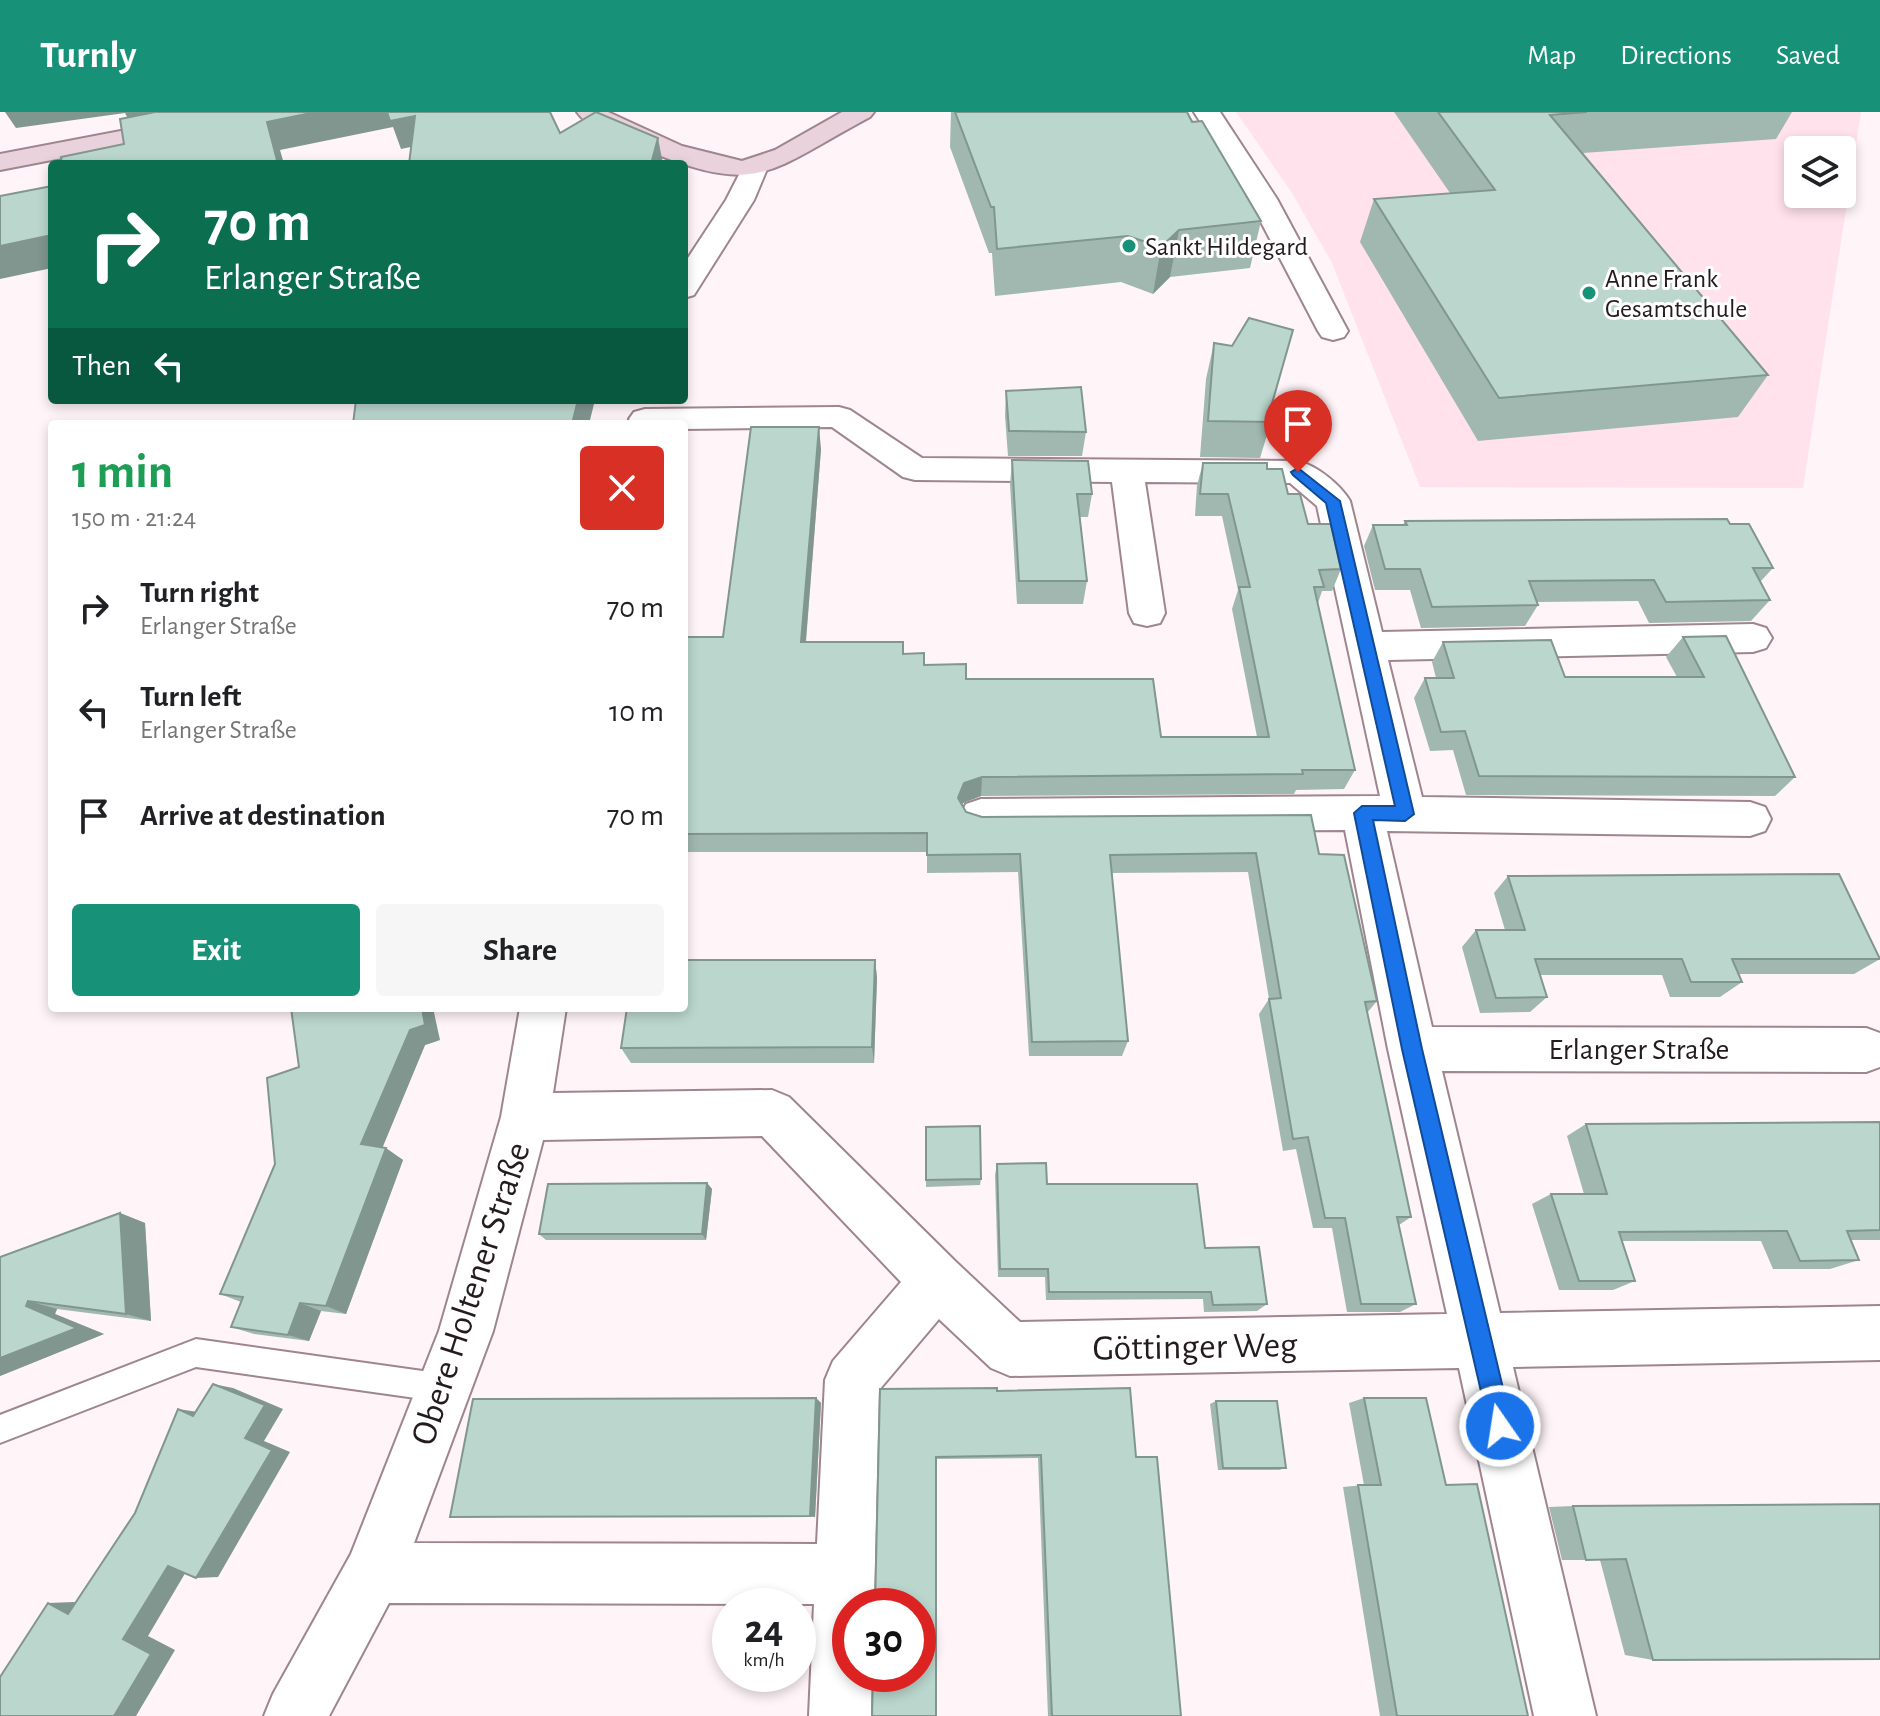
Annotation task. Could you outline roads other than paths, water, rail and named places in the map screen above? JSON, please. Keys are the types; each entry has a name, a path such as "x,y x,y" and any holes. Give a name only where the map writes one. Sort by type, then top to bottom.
{"street":[{"path":"0,162 259,112"},
{"path":"590,112 660,149 738,169 754,169 783,157 861,112"},
{"path":"1207,112 1263,199 1333,331"},
{"path":"688,281 697,262 746,193 754,169"},
{"path":"646,414 839,417 915,469 1298,472 1333,501 1367,646 1412,1049 1481,1339 1565,1716"},
{"path":"1127,471 1147,613"},
{"path":"1367,646 1753,638"},
{"path":"981,816 1384,813 1750,819"},
{"name":"Obere Holtener Straße","path":"295,1716 373,1573 466,1331 525,1117 542,1012"},
{"name":"Erlanger Straße","path":"1412,1049 1866,1050"},
{"name":"Göttinger Weg","path":"525,1117 772,1113 937,1281 1010,1349 1481,1339"},
{"path":"840,1716 852,1380 937,1281"},
{"path":"1481,1339 1880,1333"},
{"path":"373,1573 845,1574"}],"lane":[{"path":"0,1429 196,1353 444,1388"}],"place":[{"name":"Sankt Hildegard","path":"1129,246"},
{"name":"Anne Frank Gesamtschule","path":"1589,293"}]}
